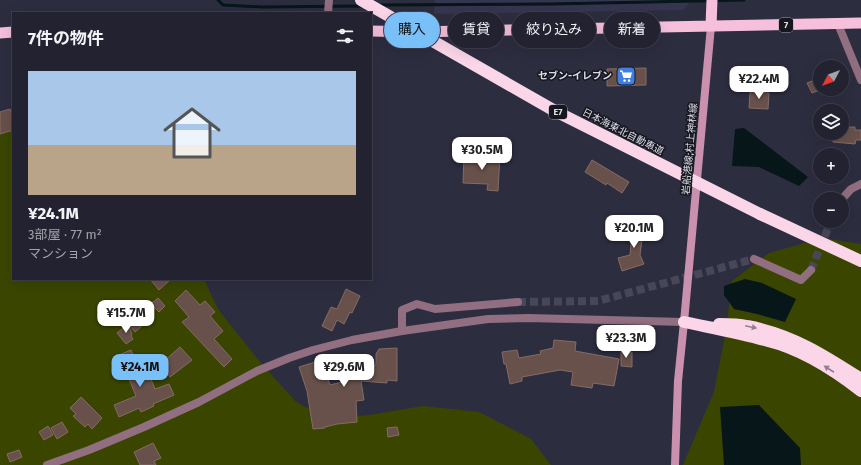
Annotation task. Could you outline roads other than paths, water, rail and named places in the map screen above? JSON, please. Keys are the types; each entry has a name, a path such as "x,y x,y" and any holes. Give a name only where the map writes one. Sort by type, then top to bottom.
{"highway":[{"name":"日本海東北自動車道","path":"361,0 555,111 760,214 861,261"},
{"path":"711,26 712,4"},
{"name":"7","path":"372,32 861,23"},
{"path":"0,33 12,32"},
{"path":"684,322 746,326 772,332 800,342 829,358 861,379"},
{"path":"684,322 768,341 796,351 826,367 861,391"}],"main road":[{"name":"岩船港線;村上神林線","path":"675,465 678,381 711,26"}],"street":[{"path":"328,12 329,0"},
{"path":"838,24 861,80"},
{"path":"848,192 861,184"},
{"path":"754,259 801,280 811,270"},
{"path":"402,331 402,310 417,304 435,309 518,302"},
{"path":"47,465 89,450 144,427 199,402 257,371 313,350 352,340 402,331 488,319 529,318 684,322"}],"waterway":[{"path":"218,0 223,5 262,7 362,6"},
{"path":"380,5 552,4 744,0"}],"tunnel":[{"path":"811,270 828,228"},
{"path":"518,302 598,301 754,259"}],"place":[{"name":"セブン-イレブン","path":"626,76"}]}
